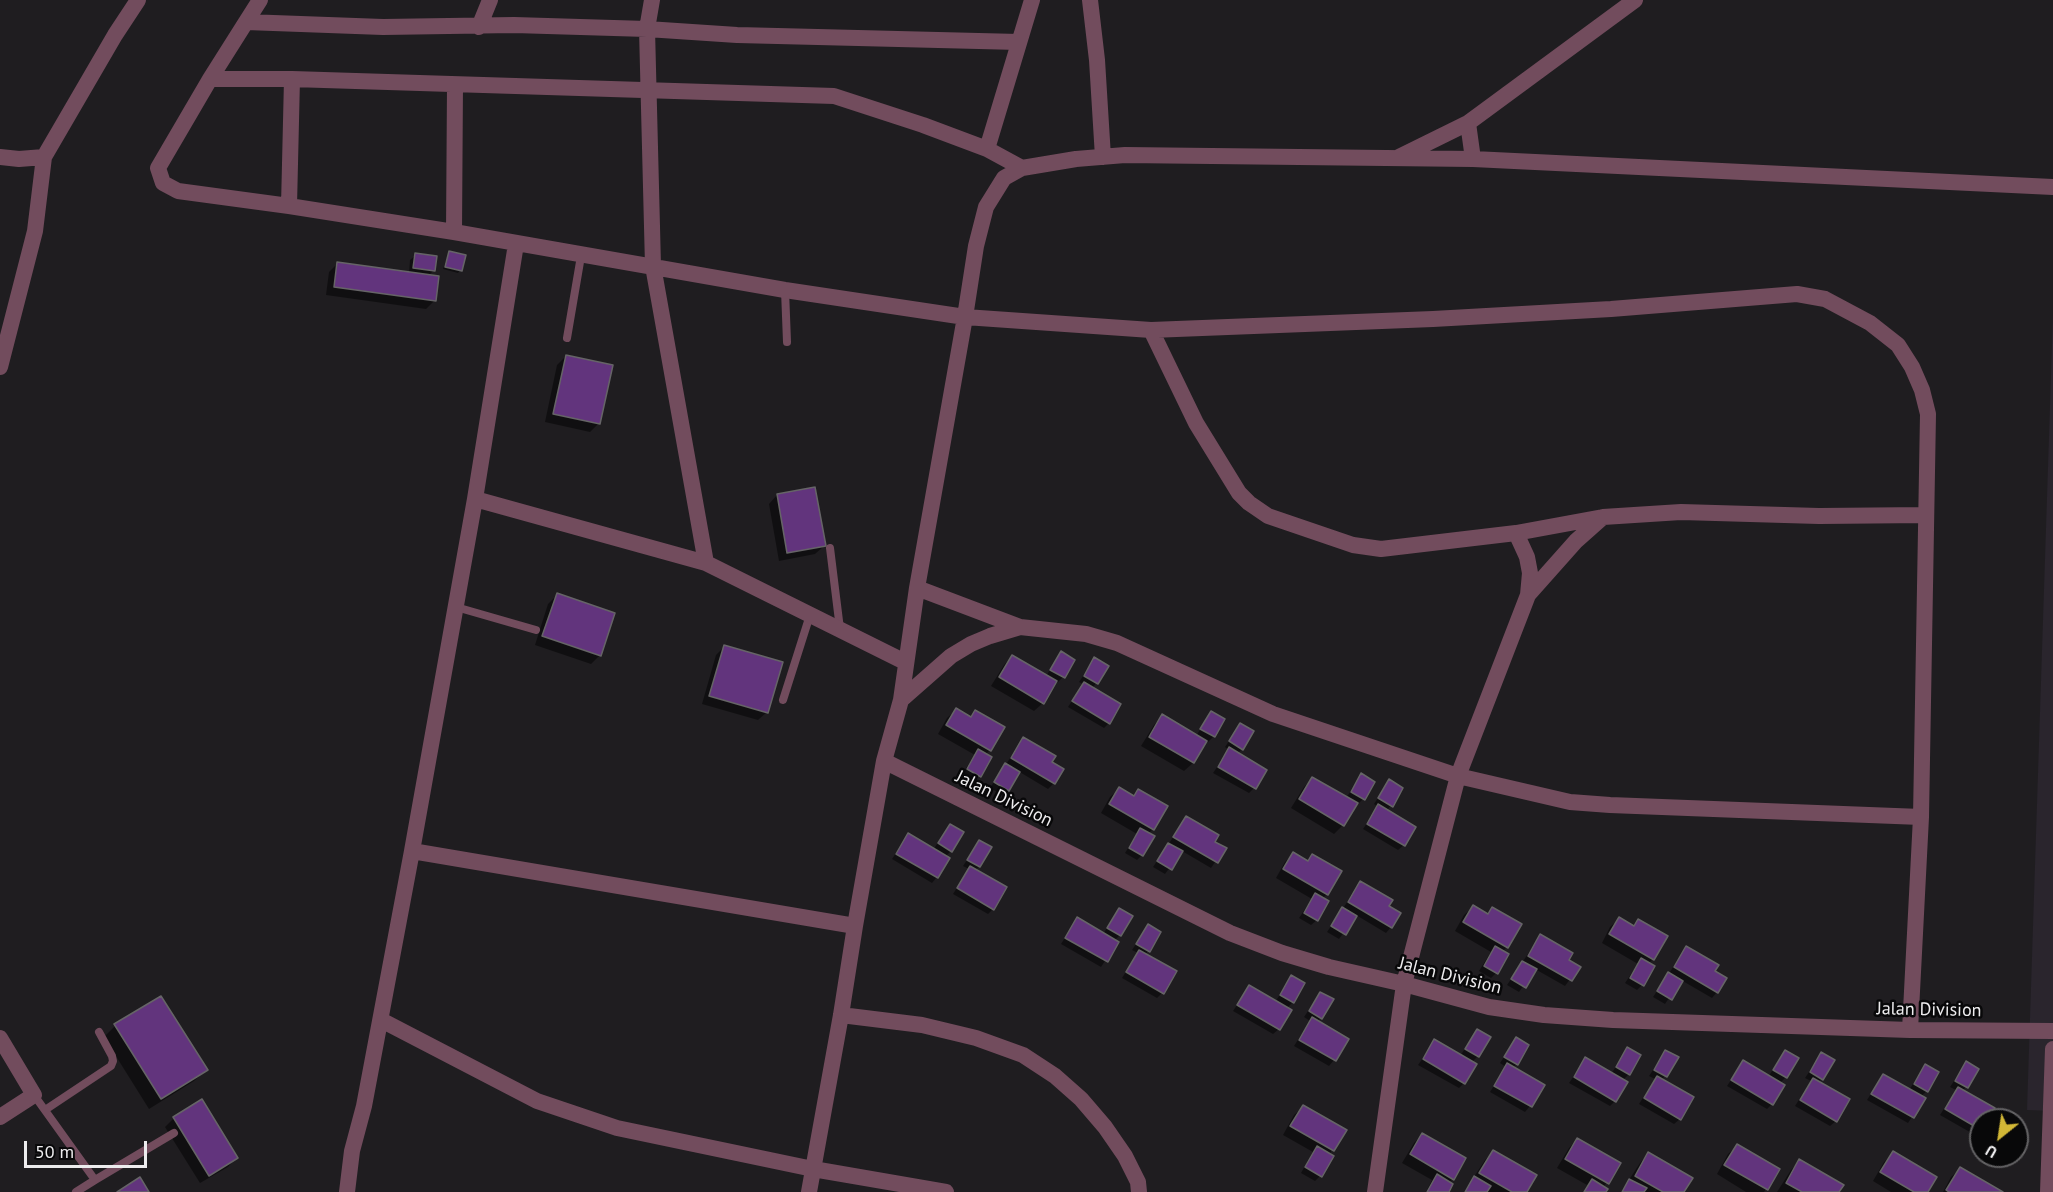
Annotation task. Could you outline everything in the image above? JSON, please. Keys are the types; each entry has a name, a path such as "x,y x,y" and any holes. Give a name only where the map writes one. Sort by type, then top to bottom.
{"street":[{"path":"0,367 35,231 44,157 138,0"},
{"path":"260,0 158,168 163,183 178,191 454,232 785,290 965,317 1151,330 1469,317 1611,309 1797,294 1825,299 1851,312 1898,345 1912,367 1922,390 1928,414 1921,817 1910,1030"},
{"path":"479,27 490,0"},
{"path":"652,0 647,29 653,266 706,563"},
{"path":"987,149 1032,0"},
{"path":"1090,0 1097,60 1103,157"},
{"path":"1397,158 1468,123 1635,0"},
{"path":"246,22 383,27 514,25 647,29 737,35 1019,42"},
{"path":"210,79 292,79 648,92 834,96 987,149 1022,168"},
{"path":"289,206 292,79"},
{"path":"454,232 455,85"},
{"path":"1468,123 1473,159"},
{"path":"809,1192 842,1015 884,761 901,700 917,588 965,317 975,246 986,207 1004,178 1022,168 1125,155 1473,159 2053,187"},
{"path":"0,157 20,159 44,157"},
{"path":"347,1192 352,1151 364,1106 381,1020 475,500 516,244"},
{"path":"1151,330 1196,423 1239,493 1268,516 1368,549 1516,533 1603,516 1681,512 1819,516 1926,515"},
{"path":"475,500 706,563 905,662"},
{"path":"1528,595 1576,540 1603,516"},
{"path":"1375,1192 1404,984 1458,776 1528,595 1530,573 1527,557 1516,533"},
{"path":"917,588 1020,627 1086,634 1117,643 1273,714 1458,776 1570,802 1921,817"},
{"path":"901,700 951,656 971,644 1020,627"},
{"name":"Jalan Division","path":"884,761 1230,933 1282,953 1490,1007 1544,1015 1613,1020 1910,1030 2053,1031"},
{"path":"412,851 855,926"},
{"path":"842,1015 922,1025 976,1038 1023,1055 1055,1076 1105,1127 1125,1156 1138,1182 1139,1192"},
{"path":"381,1020 537,1101 617,1128 813,1169 946,1192"},
{"path":"0,1038 34,1095 0,1117"},
{"path":"2048,1192 2053,1049"}],"lane":[{"path":"567,338 581,256"},
{"path":"785,290 787,342"},
{"path":"830,548 841,630"},
{"path":"456,606 536,630"},
{"path":"783,700 810,615"},
{"path":"45,1110 111,1066 112,1056 99,1032"},
{"path":"34,1095 95,1180"},
{"path":"76,1192 174,1133"}],"shaded area":[{"path":"2053,314 2053,1111 2029,1110 2027,1108"}],"building":[{"path":"449,251 466,255 462,271 445,267"},
{"path":"415,253 437,256 435,271 413,268"},
{"path":"337,262 439,276 436,301 334,287"},
{"path":"566,355 613,365 600,424 553,414"},
{"path":"815,487 826,546 787,553 777,494"},
{"path":"557,593 615,613 601,656 542,636"},
{"path":"724,645 783,662 768,713 709,696"},
{"path":"1061,651 1075,660 1065,678 1050,670"},
{"path":"1012,655 1057,681 1044,704 999,677"},
{"path":"1094,657 1109,666 1098,684 1084,676"},
{"path":"1084,682 1121,704 1110,724 1072,701"},
{"path":"956,708 971,717 975,710 1005,727 991,751 946,725"},
{"path":"1211,711 1225,719 1215,737 1200,729"},
{"path":"1162,714 1207,741 1194,763 1149,737"},
{"path":"1240,723 1254,731 1243,750 1229,741"},
{"path":"1023,737 1056,756 1052,762 1064,769 1055,784 1011,758"},
{"path":"1229,747 1267,770 1256,789 1218,767"},
{"path":"978,749 992,757 981,777 967,769"},
{"path":"1005,763 1020,772 1009,791 994,782"},
{"path":"1361,773 1375,782 1365,800 1351,792"},
{"path":"1312,777 1358,803 1344,826 1299,799"},
{"path":"1389,779 1403,788 1393,807 1378,798"},
{"path":"1119,787 1134,796 1138,789 1168,806 1154,830 1109,804"},
{"path":"1378,804 1416,827 1405,846 1367,824"},
{"path":"1186,816 1219,835 1215,842 1227,848 1218,863 1173,837"},
{"path":"950,824 964,832 952,852 938,843"},
{"path":"1140,828 1155,836 1143,856 1129,848"},
{"path":"908,833 950,858 938,878 896,854"},
{"path":"979,840 992,847 980,867 967,860"},
{"path":"1168,843 1183,851 1172,870 1157,861"},
{"path":"1293,852 1308,861 1312,854 1342,871 1328,895 1283,869"},
{"path":"970,866 1007,887 994,910 957,888"},
{"path":"1360,881 1393,900 1389,906 1401,913 1392,928 1348,902"},
{"path":"1315,893 1329,901 1318,921 1304,913"},
{"path":"1473,905 1488,914 1492,907 1522,924 1508,948 1463,922"},
{"path":"1342,907 1357,916 1346,935 1331,926"},
{"path":"1119,908 1133,916 1121,936 1107,928"},
{"path":"1077,917 1119,942 1108,962 1065,938"},
{"path":"1619,917 1634,926 1638,919 1668,936 1654,960 1609,934"},
{"path":"1148,924 1161,932 1150,952 1136,944"},
{"path":"1540,934 1573,953 1569,960 1581,967 1572,981 1528,956"},
{"path":"1495,946 1509,954 1498,974 1484,966"},
{"path":"1686,946 1719,965 1715,971 1727,978 1718,993 1674,967"},
{"path":"1139,950 1177,971 1164,994 1126,972"},
{"path":"1641,958 1655,966 1644,986 1630,978"},
{"path":"1522,961 1537,969 1526,988 1511,979"},
{"path":"1668,972 1683,981 1672,1000 1657,991"},
{"path":"1291,975 1305,983 1294,1003 1280,995"},
{"path":"1249,985 1292,1010 1280,1030 1237,1005"},
{"path":"1320,992 1334,999 1322,1019 1309,1011"},
{"path":"161,996 208,1070 161,1099 114,1024"},
{"path":"1312,1017 1349,1039 1336,1061 1299,1040"},
{"path":"1477,1029 1491,1037 1479,1057 1465,1049"},
{"path":"1516,1037 1529,1045 1518,1065 1504,1057"},
{"path":"1434,1039 1477,1064 1465,1084 1423,1059"},
{"path":"1627,1047 1641,1055 1630,1075 1616,1067"},
{"path":"1665,1050 1679,1057 1667,1077 1654,1070"},
{"path":"1785,1050 1799,1058 1787,1078 1773,1070"},
{"path":"1821,1052 1835,1060 1823,1080 1810,1072"},
{"path":"1585,1057 1628,1082 1616,1102 1574,1077"},
{"path":"1743,1060 1785,1085 1773,1105 1731,1080"},
{"path":"1966,1061 1979,1069 1968,1088 1955,1081"},
{"path":"1507,1063 1545,1085 1532,1107 1494,1086"},
{"path":"1925,1064 1939,1072 1928,1092 1914,1084"},
{"path":"1883,1074 1926,1098 1914,1118 1871,1094"},
{"path":"1657,1076 1694,1097 1681,1120 1644,1098"},
{"path":"1813,1078 1850,1099 1837,1122 1800,1100"},
{"path":"1958,1087 1995,1108 1969,1108 1969,1123 1945,1109"},
{"path":"202,1099 238,1158 209,1176 173,1117"},
{"path":"1303,1105 1347,1130 1334,1151 1290,1126"},
{"path":"1422,1133 1466,1158 1454,1180 1410,1154"},
{"path":"1577,1138 1621,1163 1609,1184 1565,1159"},
{"path":"1737,1144 1780,1169 1768,1190 1724,1165"},
{"path":"1317,1146 1334,1156 1322,1177 1305,1167"},
{"path":"1493,1150 1537,1175 1527,1192 1512,1192 1479,1173"},
{"path":"1893,1151 1937,1177 1928,1192 1914,1192 1880,1172"},
{"path":"1648,1152 1693,1178 1684,1192 1663,1192 1635,1176"},
{"path":"1799,1159 1844,1185 1839,1192 1802,1192 1786,1183"},
{"path":"1960,1167 2003,1192 1949,1192 1946,1190"},
{"path":"1437,1174 1453,1184 1449,1192 1427,1192"},
{"path":"1474,1176 1491,1186 1487,1192 1465,1192"},
{"path":"140,1177 149,1192 117,1192"},
{"path":"1592,1179 1608,1189 1606,1192 1584,1192"},
{"path":"1629,1179 1647,1188 1644,1192 1622,1192"}]}
